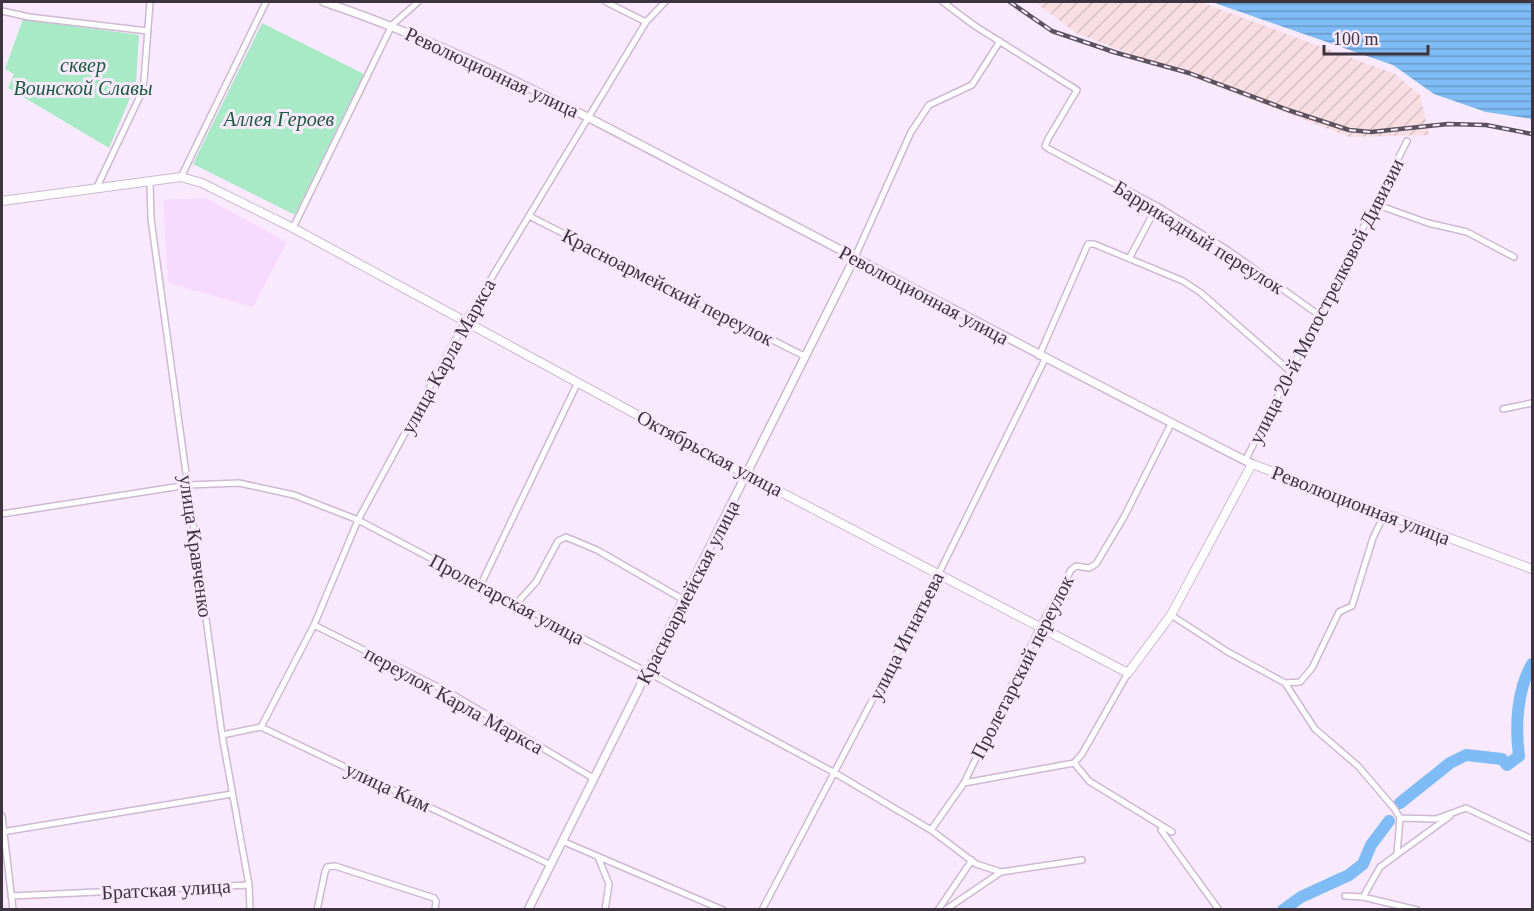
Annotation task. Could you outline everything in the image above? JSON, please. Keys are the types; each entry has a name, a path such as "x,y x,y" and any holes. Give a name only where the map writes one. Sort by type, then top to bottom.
{"main road":[{"path":"2,201 181,177"},
{"name":"Октябрьская улица","path":"181,177 202,183 293,228 748,475 1128,674"},
{"name":"Революционная улица","path":"1249,463 1533,569"},
{"name":"улица 20-й Мотострелковой Дивизии","path":"1128,674 1171,615 1249,463"}],"street":[{"path":"96,189 140,96 150,2"},
{"path":"181,177 266,2"},
{"name":"Революционная улица","path":"324,2 392,25 460,53 590,118 1042,357 1249,463"},
{"path":"293,228 392,25 418,2"},
{"path":"606,2 646,22"},
{"name":"улица Карла Маркса","path":"261,727 314,625 358,520 465,320 531,216 646,22 665,2"},
{"path":"943,2 999,41"},
{"path":"2,11 30,17 148,31"},
{"name":"Баррикадный переулок","path":"999,41 1077,90 1045,146 1157,206 1229,251 1319,315"},
{"name":"Красноармейская улица","path":"528,909 748,475 855,257 911,132 929,105 972,85 999,41"},
{"name":"улица 20-й Мотострелковой Дивизии","path":"1249,463 1291,372 1407,141"},
{"name":"улица Кравченко","path":"150,181 151,219 222,735 249,885 250,909"},
{"path":"1375,204 1428,223 1467,232 1514,257"},
{"path":"1157,206 1130,257 1183,281 1201,293 1291,372"},
{"name":"Красноармейский переулок","path":"531,216 806,357"},
{"name":"улица Игнатьева","path":"762,909 938,575 1042,357 1088,244 1130,257"},
{"path":"480,586 578,382"},
{"path":"1503,409 1533,403"},
{"name":"Пролетарский переулок","path":"931,830 964,783 1040,627 1071,570 1076,566 1089,568 1096,564 1124,516 1171,424"},
{"name":"Пролетарская улица","path":"2,514 188,484 239,483 294,495 358,520 647,672 835,773 931,830 972,860 986,868 1001,872"},
{"path":"1285,683 1296,683 1308,674 1339,612 1352,606 1373,538 1384,515"},
{"path":"516,604 537,582 558,541 566,537 597,550 684,600"},
{"path":"1524,565 1533,561"},
{"path":"1171,615 1228,652 1285,683 1315,729 1358,766 1400,818 1397,854"},
{"name":"переулок Карла Маркса","path":"314,625 450,693 593,778"},
{"name":"улица 20-й Мотострелковой Дивизии","path":"1074,763 1083,754 1128,674"},
{"path":"222,735 261,727"},
{"name":"улица Ким","path":"261,727 551,865"},
{"path":"964,783 1074,763 1089,781 1158,826 1172,832"},
{"path":"2,832 232,794"},
{"path":"1400,818 1436,819 1462,809 1469,809 1533,839"},
{"path":"1363,897 1376,871 1454,813"},
{"path":"2,816 5,870 13,909"},
{"path":"1158,826 1219,909"},
{"path":"562,841 723,909"},
{"path":"598,856 609,884 605,909"},
{"path":"938,909 972,860"},
{"path":"945,909 1001,872 1082,860"},
{"path":"317,909 327,867 335,866 434,898 435,909"},
{"name":"Братская улица","path":"11,896 249,885"},
{"path":"1345,896 1363,897 1413,909"}],"shaded area":[{"path":"1035,2 1200,2 1395,74 1420,95 1429,135 1350,137 1076,33"},
{"path":"206,198 287,242 253,307 168,283 163,200"}],"green space":[{"name":"сквер Воинской Славы","path":"23,19 139,35 136,84 109,148 8,88 14,74 5,69"},
{"name":"Аллея Героев","path":"262,23 364,74 295,215 193,164"}],"water":[{"path":"1212,2 1532,2 1532,119 1486,112 1434,94 1393,65"}],"waterway":[{"path":"1400,803 1450,763 1466,755 1502,759 1507,765 1519,756 1518,708 1523,685 1532,664"},
{"path":"1283,910 1301,897 1349,875 1363,864 1371,845 1389,821"}],"railway":[{"path":"1010,2 1052,31 1117,53"},
{"path":"1110,51 1189,73 1349,130 1371,132 1448,124 1486,125 1532,134"}]}
